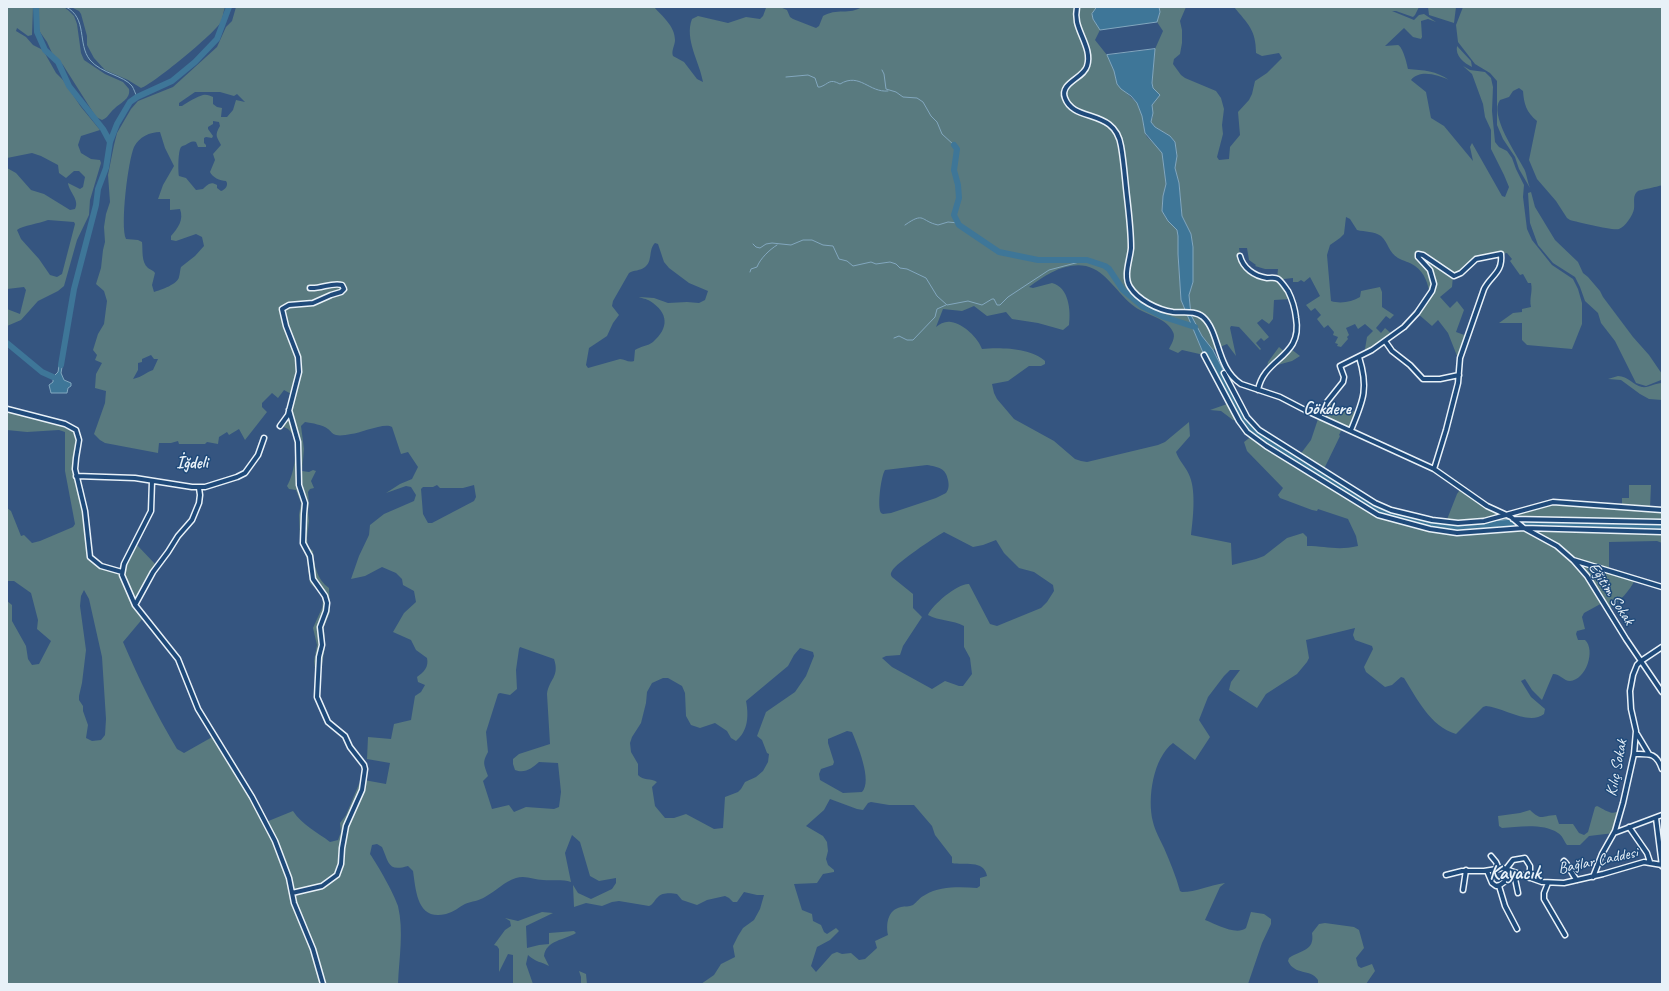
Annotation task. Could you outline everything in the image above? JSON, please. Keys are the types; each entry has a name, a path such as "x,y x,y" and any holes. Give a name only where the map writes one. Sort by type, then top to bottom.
{"street":[{"path":"1077,7 1077,22 1085,44 1088,63 1084,71 1067,86 1064,91 1064,97 1074,109 1109,123 1116,129 1120,138 1130,236 1131,253 1127,275 1129,286 1143,299 1159,308 1171,312 1195,313 1203,317 1210,328 1222,359 1222,374 1239,421 1247,432 1257,441 1370,511 1430,529 1457,533 1522,527 1662,532"},
{"path":"1319,416 1327,402 1343,384 1344,378 1340,366 1359,358 1385,341 1410,321 1432,291 1434,284 1432,273 1419,258 1418,254 1421,254 1454,276 1461,274 1476,259 1501,254 1500,266 1496,275 1486,285 1460,358 1459,375 1446,430 1434,469"},
{"path":"1240,256 1244,266 1251,272 1259,276 1274,278 1280,281 1289,294 1297,321 1295,340 1291,348 1274,363 1262,377 1258,390"},
{"path":"280,426 286,418 299,378 299,367 296,351 286,326 282,310 289,305 313,303 341,292 344,289 342,285 336,284 321,288 310,288"},
{"path":"1385,341 1392,351 1410,365 1423,379 1440,379 1459,375"},
{"path":"1204,355 1222,374 1247,417 1259,430 1375,503 1391,510 1411,516 1458,523 1484,521 1559,502 1662,510"},
{"path":"1351,430 1363,398 1365,388 1364,376 1359,358"},
{"path":"1222,374 1258,390 1280,397 1434,469 1477,500 1514,520 1522,527"},
{"path":"7,409 65,424 76,430 79,440 75,462 76,476 85,511 90,557 101,566 122,572"},
{"path":"289,410 298,448 299,485 306,503 303,543 310,556 314,579 322,591 327,603 326,611 320,627 322,645 319,657 317,696 328,722 345,736 350,746 364,765 365,769 362,790 346,826 341,864 337,875 322,886 292,893"},
{"path":"76,476 131,478 199,488 237,478 245,473 258,455 264,438"},
{"path":"152,481 151,511 124,564 122,572 126,586 135,605 178,659 198,709 263,817 283,861 300,918 313,949 323,984"},
{"path":"135,605 153,572 178,536 192,520 199,503 199,488"},
{"path":"1409,523 1411,516"},
{"path":"1514,520 1662,522"},
{"name":"Eğitim Sokak","path":"1522,527 1551,542 1573,560 1596,588 1662,692"},
{"path":"1573,560 1662,587"},
{"path":"1641,661 1662,647"},
{"name":"Kılıç Sokak","path":"1593,877 1602,854 1614,833 1623,803 1634,754 1636,732 1631,709 1630,691 1635,669 1641,661"},
{"path":"1636,732 1643,747 1649,754"},
{"path":"1634,754 1649,754 1656,757 1662,769"},
{"path":"1614,833 1662,815"},
{"path":"1656,818 1662,865"},
{"path":"1629,827 1646,851 1650,862"},
{"path":"1491,856 1499,869"},
{"path":"1506,869 1513,860 1525,858 1530,866 1530,878"},
{"path":"1564,861 1567,863 1576,880"},
{"name":"Bağlar Caddesi","path":"1446,875 1466,870 1487,871 1506,869 1514,874 1548,883 1564,883 1593,877 1639,863 1650,862 1662,865"},
{"path":"1463,890 1466,870"},
{"path":"1487,871 1493,884 1499,886"},
{"path":"1499,886 1514,874 1518,893"},
{"path":"1548,883 1544,894 1544,899 1565,935"},
{"path":"1499,886 1505,906 1517,930"}],"green space":[{"path":"7,7 33,7 32,35 28,36 17,28 16,31 26,37 33,45 43,50 56,73 63,80 81,107 100,130 81,136 78,145 81,153 91,159 100,160 101,163 90,200 89,215 77,240 64,286 58,291 38,301 21,320 7,326 7,309 20,314 26,290 24,287 7,289 7,168 16,173 31,190 44,194 70,210 75,209 76,202 68,183 80,189 83,187 85,177 79,171 74,171 66,178 59,173 58,165 32,153 7,158","holes":["48,220 74,222 75,224 62,274 57,277 50,275 39,259 21,239 17,230"]},
{"path":"39,7 64,7 69,11 74,16 77,24 81,53 84,60 105,74 123,82 129,89 127,98 104,119 102,120 96,117 63,65 52,53 38,26"},
{"path":"71,7 225,7 221,22 208,37 170,69 141,88 128,80 105,70 94,58 87,45 87,36 81,14 79,11"},
{"path":"236,7 654,7 668,22 673,30 675,40 672,52 673,56 684,62 697,79 703,82 693,51 690,35 692,19 698,16 728,23 746,17 760,19 766,8 780,7 787,10 790,17 793,19 816,28 819,26 823,16 833,12 853,11 862,7 1097,7 1092,14 1093,19 1100,30 1095,40 1107,55 1114,71 1117,84 1137,103 1147,137 1162,153 1166,184 1163,196 1162,211 1168,221 1177,230 1181,300 1204,355 1182,350 1178,353 1169,349 1173,341 1174,334 1166,323 1135,307 1106,278 1100,273 1086,266 1070,266 1056,270 1029,287 1033,288 1052,283 1058,285 1062,289 1068,300 1070,313 1069,325 1063,330 1038,323 1012,319 1006,312 987,316 974,306 962,311 943,309 936,327 947,322 956,323 970,332 982,349 1015,349 1032,353 1045,361 1045,364 1041,366 1029,366 1008,381 992,384 997,399 1014,419 1054,441 1075,459 1087,462 1158,445 1165,442 1189,422 1190,436 1176,452 1189,474 1192,483 1194,506 1191,535 1231,543 1232,565 1264,556 1287,538 1303,533 1307,537 1307,546 1338,548 1358,546 1356,536 1348,519 1318,509 1317,511 1312,510 1280,498 1278,495 1283,488 1247,451 1244,442 1252,436 1370,511 1501,529 1662,532 1662,543 1657,541 1609,542 1609,570 1636,578 1624,595 1608,609 1604,602 1584,613 1582,617 1585,629 1577,631 1576,634 1578,640 1585,640 1590,650 1588,664 1581,676 1570,681 1553,674 1542,700 1532,690 1525,679 1521,681 1531,697 1545,709 1544,714 1538,717 1523,717 1486,706 1483,707 1456,734 1447,730 1432,719 1404,678 1401,677 1392,685 1385,687 1366,672 1364,667 1373,649 1372,646 1355,640 1353,635 1355,628 1306,640 1309,658 1307,662 1297,674 1266,694 1257,708 1229,690 1231,682 1240,670 1230,670 1224,676 1208,697 1199,720 1210,737 1195,760 1173,743 1161,758 1156,769 1151,791 1151,813 1155,829 1171,864 1180,891 1193,891 1225,883 1220,887 1205,920 1237,931 1246,928 1251,912 1264,914 1271,919 1271,924 1262,943 1248,984 701,984 714,975 721,964 735,957 733,946 743,928 754,920 760,909 764,895 744,892 737,902 733,902 725,896 707,900 697,905 682,900 677,894 667,893 660,895 649,906 619,901 602,906 586,903 574,907 573,885 578,893 591,899 612,889 616,883 616,878 599,881 590,876 580,842 572,835 565,853 571,882 561,880 540,880 523,877 516,878 508,881 483,898 465,904 449,913 436,915 429,913 420,903 415,887 413,871 408,866 401,868 393,867 388,862 382,847 377,844 372,845 370,854 393,894 400,916 401,945 398,984 7,984 7,601 12,605 12,621 26,646 28,659 32,665 39,664 51,641 37,629 38,620 31,593 14,581 7,581 7,508 11,511 21,536 24,535 32,543 73,527 75,524 65,471 65,432 59,430 27,432 7,430 7,409 69,425 79,437 75,462 83,500 90,553 96,563 122,572 136,544 157,566 135,605 144,617 123,642 142,683 177,749 184,753 214,736 266,822 293,811 305,824 330,842 338,840 341,832 340,823 346,815 359,784 364,780 386,784 390,763 367,759 368,737 391,739 394,724 411,720 415,696 421,692 425,685 418,682 417,677 425,669 427,658 416,650 411,640 393,632 404,613 416,602 414,591 403,585 402,579 396,573 382,567 365,576 351,579 359,556 369,535 370,525 384,514 414,501 416,495 411,487 406,486 386,493 400,484 412,479 418,467 408,452 401,454 392,427 384,426 345,435 335,435 326,428 317,424 305,422 301,426 304,449 302,471 316,471 311,481 314,488 310,489 308,492 308,547 313,551 315,567 319,576 329,588 330,612 324,627 325,647 319,683 316,679 314,661 317,645 313,628 322,608 323,600 319,592 310,583 307,559 300,541 299,515 301,503 296,490 289,489 287,486 294,467 296,451 294,437 289,430 280,426 284,422 293,395 284,390 278,398 272,393 262,403 262,407 267,412 245,440 239,429 229,435 227,432 219,437 218,444 207,442 205,444 179,444 178,441 171,443 159,443 158,453 105,443 94,434 105,403 106,391 95,388 96,374 102,363 95,360 97,355 93,350 98,334 104,324 107,301 104,291 96,284 101,268 105,242 104,227 110,202 108,175 117,133 131,109 138,101 173,87 217,47 226,27 232,21","holes":["195,92 220,92 234,96 237,94 245,102 236,100 233,110 227,117 221,117 222,108 213,104 213,97 207,95 201,96 182,106 179,106 179,103","213,121 219,122 220,126 217,136 221,145 213,154 215,160 210,172 212,176 226,181 226,187 221,191 217,188 217,185 213,183 209,184 203,189 196,190 186,178 179,176 178,166 181,147 190,142 196,142 198,147 206,147 204,138 212,138 213,136 208,127 213,124","160,132 165,148 174,166 163,185 158,199 170,199 170,210 180,209 181,220 171,236 171,240 176,241 196,234 202,237 204,246 195,256 181,267 179,277 176,282 154,292 152,285 155,273 144,263 142,242 138,240 126,239 124,232 124,208 129,165 136,143 149,134","655,243 658,244 664,262 669,268 689,283 708,291 705,300 699,303 668,303 654,298 639,297 649,300 661,310 664,316 664,326 658,337 653,342 635,350 634,361 630,362 620,359 588,368 586,365 589,348 607,336 613,323 619,315 612,306 613,301 629,273 641,269 647,265","151,355 154,359 158,359 153,370 133,379 138,370 138,363 142,362 142,359","927,465 938,467 945,473 947,476 948,490 946,493 936,498 891,513 883,514 881,513 879,505 882,478 885,470","437,485 440,488 463,488 474,485 476,497 474,501 432,523 428,523 423,514 421,489 423,487 433,487","944,532 973,547 996,540 1004,553 1019,568 1034,572 1053,585 1054,591 1041,608 997,626 990,624 969,584 959,587 946,595 930,611 928,615 964,626 964,647 970,658 972,674 963,686 945,681 932,689 892,667 882,658 886,656 900,655 903,646 922,617 913,608 913,594 892,577 891,574 895,567 925,544","84,590 89,599 102,657 106,719 105,735 101,740 92,741 86,738 88,725 83,711 83,706 79,700 86,650 80,606 81,596","520,647 554,659 556,665 555,674 547,694 550,744 519,754 513,759 515,770 519,771 528,770 539,762 558,763 561,792 559,807 554,809 526,807 514,812 509,805 492,809 483,781 488,776 484,764 488,752 486,732 498,694 510,695 517,689 516,670","800,648 813,652 814,656 806,676 795,692 766,712 757,736 762,740 767,753 769,754 768,762 763,771 756,777 745,782 738,792 725,797 723,828 714,829 686,814 674,818 665,818 655,806 652,787 657,782 642,778 638,775 638,764 631,752 630,743 641,723 647,692 652,683 663,678 668,678 682,686 685,693 686,716 691,725 700,728 715,723 727,731 731,738 736,741 743,733 747,723 746,701 788,666","847,731 852,732 865,771 866,780 865,787 862,792 843,793 820,780 819,774 821,769 833,765 834,762 828,739","830,799 863,810 868,803 871,802 889,805 914,805 932,826 935,835 952,857 952,863 978,865 982,867 987,876 980,878 980,886 977,888 957,887 937,890 923,896 913,905 896,909 888,918 888,935 875,941 877,948 865,959 859,960 851,953 842,954 837,952 832,954 816,972 811,966 817,947 830,940 839,931 836,928 827,934 824,932 821,925 813,921 812,914 802,910 794,884 817,883 823,874 834,872 834,870 828,865 826,859 828,851 827,842 823,836 806,826 824,810"]},
{"path":"1159,7 1186,7 1180,21 1182,43 1180,54 1174,59 1173,64 1185,78 1216,91 1221,98 1224,109 1222,125 1223,134 1217,157 1219,160 1229,159 1230,147 1240,135 1238,112 1249,100 1255,81 1267,73 1282,58 1279,53 1262,56 1256,53 1255,38 1253,33 1234,7 1419,7 1413,17 1392,11 1414,20 1419,15 1424,14 1436,22 1428,19 1421,21 1421,39 1413,37 1404,28 1385,46 1400,46 1408,69 1435,73 1449,80 1440,76 1424,74 1411,80 1426,92 1431,118 1444,126 1473,161 1470,147 1472,143 1502,196 1505,197 1509,187 1491,149 1491,130 1485,117 1483,104 1472,74 1463,66 1470,70 1485,72 1491,78 1493,87 1492,111 1495,142 1499,147 1507,151 1512,158 1524,185 1523,197 1527,229 1532,240 1552,265 1573,279 1578,289 1582,303 1582,324 1572,349 1527,345 1522,340 1522,323 1499,323 1513,313 1522,312 1522,309 1531,307 1531,283 1528,283 1523,274 1520,275 1510,261 1512,259 1507,253 1479,258 1463,272 1453,276 1452,287 1440,297 1450,308 1457,301 1464,310 1456,332 1467,336 1459,361 1448,333 1438,320 1432,326 1417,313 1430,295 1424,275 1413,265 1395,256 1381,236 1372,232 1357,230 1350,219 1346,217 1344,234 1330,245 1327,255 1331,301 1342,302 1357,299 1360,297 1361,291 1380,287 1382,292 1382,307 1394,315 1390,319 1386,316 1376,328 1381,333 1385,328 1393,335 1364,355 1367,337 1373,331 1365,324 1358,329 1355,324 1346,328 1349,335 1347,337 1348,339 1341,347 1337,346 1338,344 1335,343 1338,337 1333,335 1334,332 1328,325 1324,328 1317,319 1321,315 1315,308 1311,311 1306,305 1320,296 1310,277 1304,282 1301,280 1298,282 1293,282 1293,278 1284,279 1281,282 1291,299 1274,300 1273,319 1269,324 1262,319 1257,323 1269,337 1264,341 1261,338 1256,343 1261,349 1260,350 1239,327 1231,326 1230,328 1236,356 1227,344 1213,350 1202,336 1191,315 1189,295 1193,282 1193,247 1191,234 1182,216 1179,183 1175,168 1177,156 1175,142 1170,136 1155,127 1151,122 1153,116 1152,105 1159,94 1153,88 1152,83 1155,49 1163,31 1157,22 1160,12","holes":["1239,248 1247,248 1249,260 1256,265 1255,266 1265,269 1278,269 1277,278 1255,274 1241,260"]},
{"path":"1428,7 1456,7 1454,23 1429,15"},
{"path":"1463,7 1662,7 1662,185 1638,191 1636,193 1634,197 1633,212 1624,226 1619,229 1610,229 1570,220 1537,179 1529,160 1537,121 1528,111 1524,100 1523,91 1519,88 1513,91 1509,97 1500,100 1498,115 1505,134 1524,169 1530,188 1497,125 1497,81 1490,73 1475,64 1458,42 1456,25"},
{"path":"1457,46 1471,61 1472,67 1463,61 1459,56 1457,53"},
{"path":"1531,192 1535,207 1555,240 1578,262 1583,273 1600,291 1633,337 1649,355 1662,374 1661,380 1646,386 1636,383 1615,341 1601,323 1598,313 1585,301 1575,277 1553,263 1538,245 1530,223 1528,193"},
{"path":"1279,347 1286,353 1291,349 1300,356 1292,361 1270,367 1266,372 1268,362"},
{"path":"1618,376 1625,377 1642,387 1662,383 1662,400 1649,399 1621,380 1608,379"},
{"path":"1327,402 1340,408 1341,407 1358,413 1351,430 1343,427 1323,471 1299,456 1311,440 1319,416"},
{"path":"1230,403 1239,421 1233,420 1221,411 1210,410"},
{"path":"1629,485 1651,485 1650,508 1662,510 1662,522 1513,519 1469,523 1446,522 1457,494 1461,488 1477,500 1505,515 1547,504 1622,506 1622,498 1629,498"},
{"path":"1597,806 1612,813 1618,811 1620,808 1614,833 1589,836 1580,845 1567,845 1559,834 1545,828 1530,826 1502,828 1499,826 1498,816 1530,810 1539,817 1556,815 1559,824 1573,824 1579,833 1584,835 1588,832 1595,807"},
{"path":"542,912 553,913 526,926 527,948 549,944 549,933 574,931 576,933 557,941 548,947 544,956 549,966 536,961 528,955 526,964 533,984 513,984 513,955 508,954 499,972 499,949 494,945 505,930 511,926 510,921 505,918 518,921"},
{"path":"1325,923 1354,927 1359,930 1364,948 1356,958 1358,966 1361,968 1372,964 1375,971 1366,984 1318,984 1318,980 1315,976 1295,969 1291,966 1288,961 1289,958 1309,947 1312,939 1312,933 1319,924"},
{"path":"579,971 586,974 587,984 581,984"}],"water":[{"path":"1097,7 1159,7 1160,12 1157,22 1100,30 1093,19 1092,14"},
{"path":"1155,49 1152,83 1153,88 1160,95 1152,105 1153,113 1151,122 1155,127 1170,136 1175,142 1177,156 1175,168 1179,183 1182,216 1191,234 1193,247 1193,282 1189,295 1191,315 1202,336 1213,350 1247,417 1254,426 1382,507 1432,520 1470,523 1513,519 1662,522 1662,532 1546,529 1444,532 1378,515 1247,432 1204,355 1181,300 1177,230 1168,221 1162,211 1163,196 1166,184 1162,153 1145,133 1142,116 1137,103 1117,84 1114,71 1107,55"},
{"path":"61,365 61,373 64,380 71,383 71,386 68,388 67,393 51,393 49,385 53,382 53,377 58,372 59,366"}],"waterway":[{"path":"36,7 37,32 45,50 58,62 69,86 103,129 110,142"},
{"path":"66,7 73,12 80,24 84,47 90,60 100,68 128,82 132,86 137,97"},
{"path":"61,365 74,289 96,205 98,189 106,168 110,142 117,124 130,102 137,97 172,81 195,62 217,39 229,7"},
{"path":"882,70 886,89 896,92 903,97 917,98 923,102 931,116 937,122 942,134 954,145"},
{"path":"786,77 808,75 815,78 818,87 829,82 836,82 840,84 853,80 859,81 881,91 888,91"},
{"path":"954,145 957,149 954,170 958,185 959,198 954,215 959,225 999,252 1038,260 1087,260 1105,266 1109,269 1123,290 1142,306 1164,317 1195,327"},
{"path":"905,225 919,218 938,225 948,222 958,223"},
{"path":"753,244 760,248 766,244 772,243 791,245 803,240 812,240 823,245 833,246 839,259 847,261 853,266 871,262 876,264 890,262 896,264 900,268 907,269 926,278 937,296 947,305 968,301 982,305 992,299 994,299 997,305 1000,305 1008,297 1049,270 1087,260"},
{"path":"750,272 751,269 757,267 768,252 777,245"},
{"path":"894,338 899,336 907,340 913,340 935,317 937,309 946,305"},
{"path":"7,343 42,372 53,377"}],"district":[{"name":"Gökdere","path":"1327,409"},
{"name":"İğdeli","path":"192,464"},
{"name":"Kayacık","path":"1515,874"}]}
